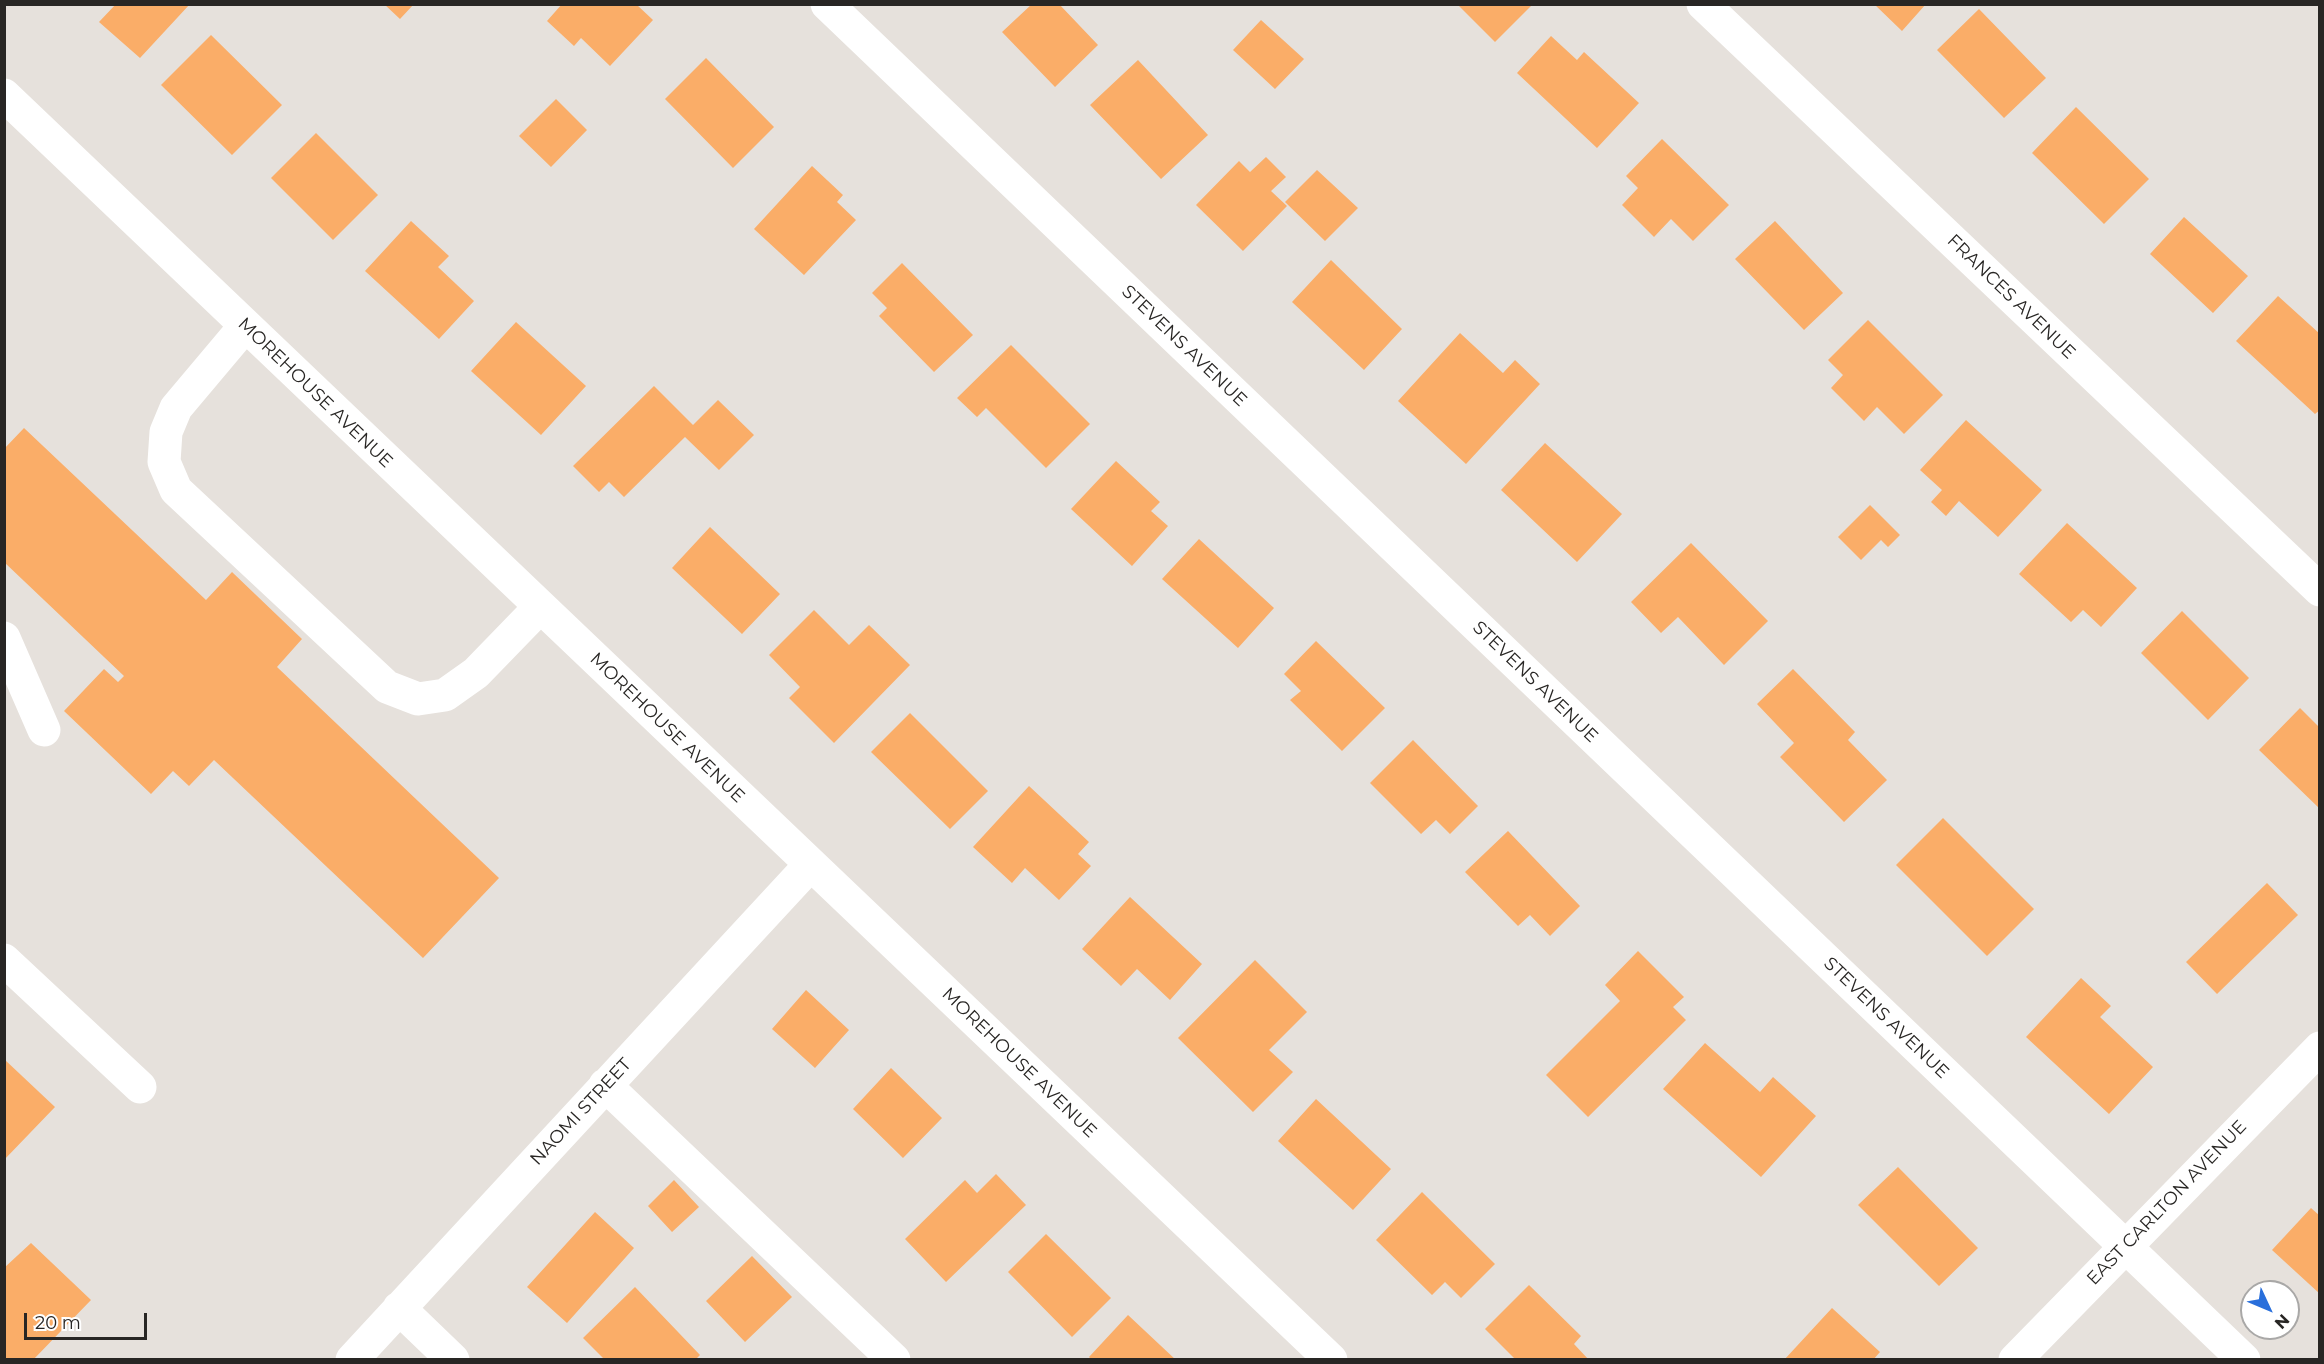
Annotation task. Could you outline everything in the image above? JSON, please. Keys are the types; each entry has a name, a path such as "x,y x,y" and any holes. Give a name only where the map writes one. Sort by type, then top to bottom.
{"street":[{"name":"STEVENS AVENUE","path":"827,4 2244,1359"},
{"name":"FRANCES AVENUE","path":"1703,4 2319,590"},
{"name":"MOREHOUSE AVENUE","path":"4,95 1331,1359"},
{"path":"245,326 176,408 166,432 164,462 176,490 387,687 418,699 445,695 476,674 540,607"},
{"path":"4,638 44,730"},
{"name":"NAOMI STREET","path":"352,1359 811,864"},
{"path":"4,960 140,1087"},
{"name":"EAST CARLTON AVENUE","path":"2015,1359 2319,1048"},
{"path":"605,1085 894,1359"},
{"path":"399,1308 453,1359"}],"building":[{"path":"116,4 190,4 140,58 99,22"},
{"path":"384,4 414,4 400,19"},
{"path":"562,4 636,4 653,20 610,66 581,38 574,46 547,21"},
{"path":"1032,4 1059,4 1098,45 1055,87 1002,32"},
{"path":"1457,4 1533,4 1495,42"},
{"path":"1874,4 1926,4 1902,31"},
{"path":"1979,9 2046,78 2004,118 1937,50"},
{"path":"1261,20 1304,59 1275,89 1233,50"},
{"path":"211,35 282,105 232,155 161,85"},
{"path":"1551,36 1577,60 1584,52 1639,103 1597,148 1517,73"},
{"path":"706,58 774,127 733,168 665,99"},
{"path":"1138,60 1208,135 1161,179 1090,105"},
{"path":"556,99 587,130 551,167 519,136"},
{"path":"2076,107 2149,179 2104,224 2032,153"},
{"path":"316,133 378,195 333,240 271,178"},
{"path":"1662,139 1729,205 1693,241 1671,219 1654,237 1622,205 1638,188 1626,176"},
{"path":"1266,157 1286,177 1271,191 1287,206 1243,251 1196,205 1239,161 1250,172"},
{"path":"812,166 843,195 837,202 856,220 804,275 754,229"},
{"path":"1317,170 1358,208 1325,241 1285,202"},
{"path":"2184,217 2248,276 2213,313 2150,254"},
{"path":"411,221 449,256 438,267 474,301 439,339 365,271"},
{"path":"1775,221 1843,293 1804,330 1735,259"},
{"path":"1331,260 1402,329 1364,370 1292,302"},
{"path":"902,263 973,335 934,372 879,316 887,308 872,293"},
{"path":"2278,296 2320,334 2320,410 2315,414 2236,341"},
{"path":"1868,320 1943,395 1904,434 1877,407 1864,421 1831,388 1843,375 1828,360"},
{"path":"516,322 586,386 541,435 471,371"},
{"path":"1460,333 1503,373 1515,360 1540,384 1466,464 1398,401"},
{"path":"1011,345 1090,424 1046,468 986,408 977,417 957,398"},
{"path":"654,386 693,425 718,400 754,435 719,470 685,437 624,497 609,482 599,492 573,466"},
{"path":"1966,420 2042,490 1998,537 1959,501 1946,516 1931,502 1942,490 1920,470"},
{"path":"24,428 206,600 232,572 302,639 277,667 499,878 423,958 214,760 189,786 173,771 151,794 64,711 104,669 118,682 124,676 4,562 4,449"},
{"path":"1545,443 1622,514 1577,562 1501,490"},
{"path":"1116,461 1160,502 1151,511 1168,526 1132,566 1071,509"},
{"path":"1870,505 1900,535 1888,547 1881,540 1861,560 1838,537"},
{"path":"2067,523 2137,588 2101,627 2083,610 2071,622 2019,574"},
{"path":"710,527 780,594 742,634 672,568"},
{"path":"1199,539 1274,608 1238,648 1162,579"},
{"path":"1691,543 1768,621 1724,665 1678,617 1661,633 1631,602"},
{"path":"814,610 849,645 869,625 910,665 834,743 789,698 800,687 769,655"},
{"path":"2182,611 2249,678 2208,720 2141,653"},
{"path":"1316,641 1385,708 1342,751 1290,700 1301,691 1284,674"},
{"path":"1793,669 1855,732 1848,740 1887,780 1844,822 1780,757 1794,743 1757,704"},
{"path":"2300,708 2320,728 2320,809 2259,750"},
{"path":"910,713 988,791 950,829 871,752"},
{"path":"1413,740 1478,806 1450,834 1436,820 1421,834 1370,783"},
{"path":"1029,786 1089,842 1078,854 1091,866 1059,900 1025,868 1012,883 973,847"},
{"path":"1943,818 2034,909 1987,956 1896,865"},
{"path":"1508,831 1580,906 1550,936 1530,915 1518,926 1465,872"},
{"path":"2267,883 2298,915 2217,994 2186,962"},
{"path":"1130,897 1202,964 1170,1000 1137,969 1121,986 1082,949"},
{"path":"1638,951 1684,997 1673,1007 1686,1020 1588,1117 1546,1075 1620,1001 1605,985"},
{"path":"1255,960 1307,1012 1269,1050 1293,1072 1253,1112 1178,1038"},
{"path":"2081,978 2111,1006 2100,1017 2153,1067 2109,1114 2026,1037"},
{"path":"806,990 849,1030 815,1068 772,1029"},
{"path":"1705,1043 1760,1092 1773,1077 1816,1116 1761,1177 1663,1089"},
{"path":"4,1059 55,1107 4,1160"},
{"path":"891,1068 942,1118 903,1158 853,1109"},
{"path":"1316,1099 1391,1169 1353,1210 1278,1141"},
{"path":"1898,1167 1978,1248 1939,1286 1858,1205"},
{"path":"996,1174 1026,1205 946,1282 905,1239 965,1180 977,1193"},
{"path":"674,1180 699,1207 672,1232 648,1206"},
{"path":"1422,1192 1495,1264 1461,1298 1445,1282 1432,1295 1376,1240"},
{"path":"2311,1208 2320,1216 2320,1294 2272,1250"},
{"path":"595,1212 634,1248 567,1323 527,1287"},
{"path":"1046,1234 1111,1298 1072,1337 1008,1272"},
{"path":"31,1243 91,1300 33,1360 4,1360 4,1268"},
{"path":"752,1256 792,1297 745,1342 706,1301"},
{"path":"1529,1285 1581,1336 1574,1344 1589,1360 1516,1360 1485,1329"},
{"path":"635,1287 700,1355 695,1360 605,1360 583,1338"},
{"path":"1832,1308 1880,1352 1873,1360 1784,1360"},
{"path":"1128,1315 1176,1360 1092,1360 1089,1357"}]}
